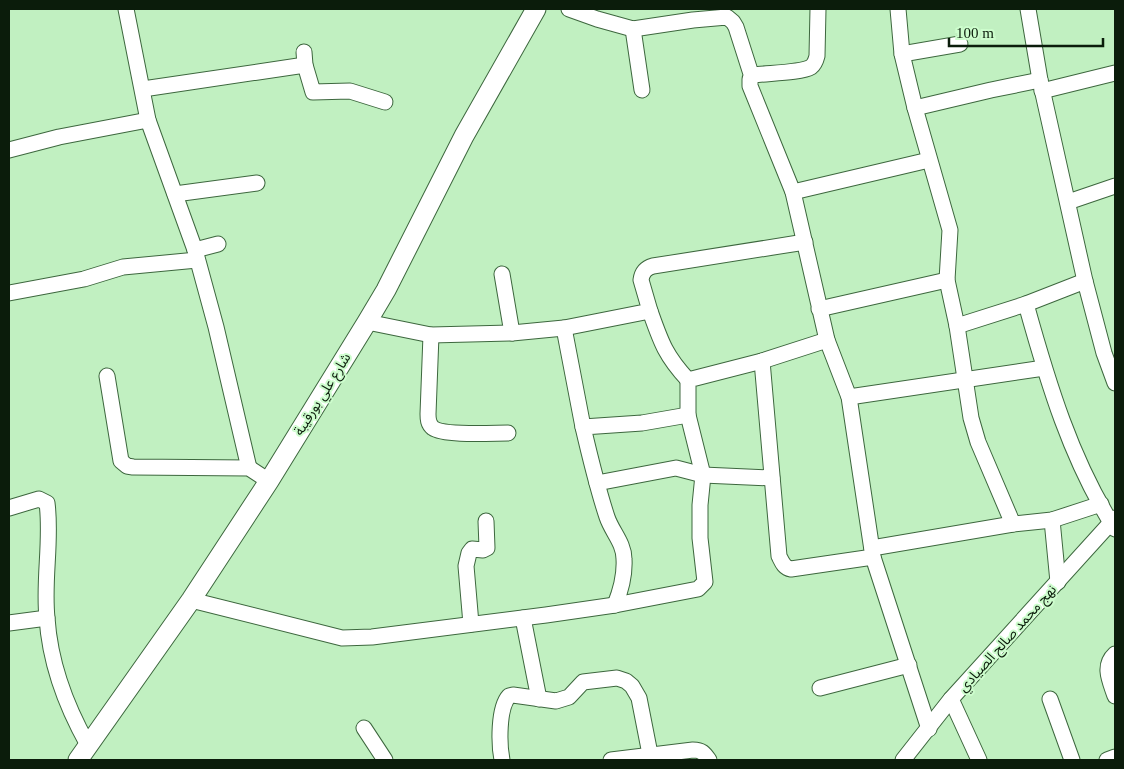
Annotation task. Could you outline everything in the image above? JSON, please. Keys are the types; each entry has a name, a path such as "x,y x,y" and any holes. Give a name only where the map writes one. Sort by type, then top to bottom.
{"main road":[{"name":"شارع علي بورقيبة","path":"83,753 191,600 269,481 367,322 386,290 464,136 536,9"}],"street":[{"path":"126,9 148,120 176,194 196,255 216,327 249,468"},
{"path":"569,9 633,29 692,14 731,19 736,27 752,77"},
{"path":"818,9 817,56 812,66 803,69 758,74 752,77 749,83 751,92 793,192 819,309 828,340 850,397 873,552 929,729"},
{"path":"898,9 902,54 929,160 950,230 947,280 957,326 971,418 978,442 1012,524"},
{"path":"1028,9 1041,86 1085,280 1104,353 1115,383"},
{"path":"633,29 642,90"},
{"path":"902,54 960,44"},
{"path":"142,89 304,58 313,92 350,91 386,102"},
{"path":"915,108 991,90 1041,86 1115,73"},
{"path":"9,150 58,136 148,120"},
{"path":"793,192 929,160"},
{"path":"176,194 257,183"},
{"path":"1068,202 1115,186"},
{"path":"191,600 342,638 523,618 698,589 705,582 700,538 700,505 703,475 688,415 688,380 673,364 663,348 650,311 641,280 642,276 648,268 805,242"},
{"path":"9,293 84,280 123,267 196,255 218,244"},
{"path":"502,274 512,333"},
{"path":"819,309 947,280"},
{"path":"957,326 1026,304 1085,280"},
{"path":"1026,304 1044,368 1072,448 1101,504 1114,524"},
{"path":"367,322 431,335 512,333 564,328 650,311"},
{"path":"564,328 583,427 597,483 609,522 620,542 624,559 621,588 615,604"},
{"path":"431,335 428,414 428,421 431,426 442,432 508,433"},
{"path":"688,380 762,361 828,340"},
{"path":"762,361 779,556 787,568 1012,524 1052,520 1101,504"},
{"path":"850,397 1044,368"},
{"path":"107,376 121,461 125,465 133,467 249,468 269,481"},
{"path":"583,427 642,423 688,415"},
{"path":"597,483 671,468 688,470 703,475 772,478"},
{"path":"9,508 39,500 46,502 46,618 56,670 77,725 83,753"},
{"path":"1052,520 1058,582"},
{"path":"471,624 467,559 472,549 483,550 487,548 486,521"},
{"name":"نهج محمد صالح الصيادي","path":"903,760 951,699 1114,524"},
{"path":"9,623 46,618"},
{"path":"523,618 539,699"},
{"path":"1115,654 1110,660 1107,671 1115,696"},
{"path":"820,688 909,664"},
{"path":"502,760 499,741 502,705 508,696 513,695 556,701 563,700 573,694 584,682 617,678 626,681 632,686 639,698 640,757"},
{"path":"951,699 979,760"},
{"path":"1050,700 1072,760"},
{"path":"364,728 385,760"},
{"path":"612,760 700,750 704,752 709,760"},
{"path":"1107,760 1115,757"}]}
